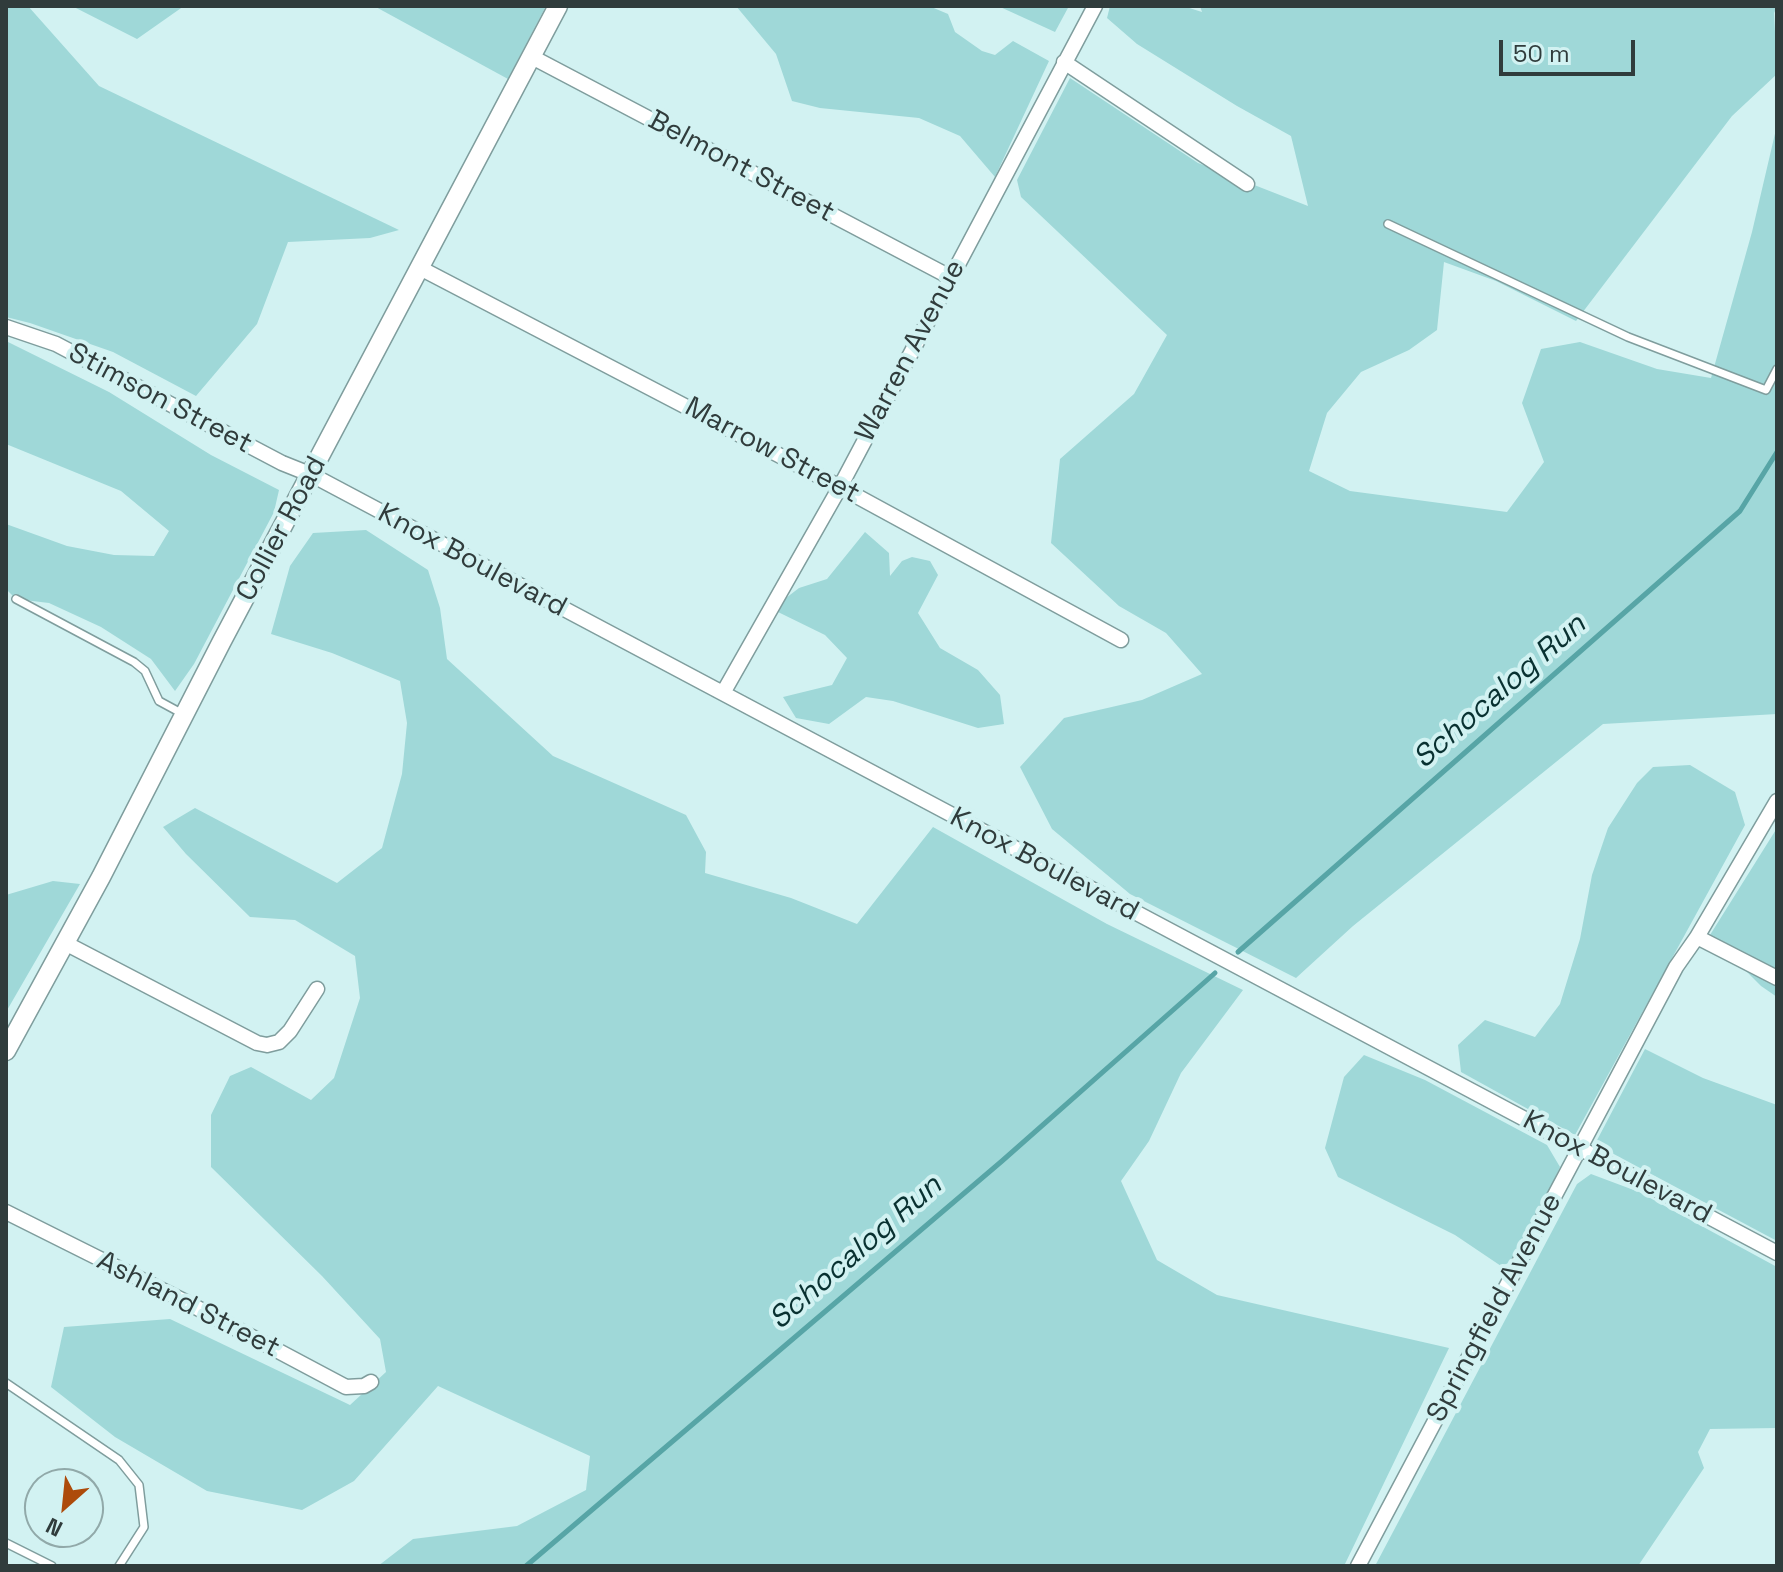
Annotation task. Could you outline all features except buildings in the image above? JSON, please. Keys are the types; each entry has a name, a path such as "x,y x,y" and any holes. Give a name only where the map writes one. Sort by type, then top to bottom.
{"street":[{"name":"Collier Road","path":"6,1051 558,6"},
{"name":"Warren Avenue","path":"723,693 840,487 1095,6"},
{"name":"Belmont Street","path":"532,57 950,277"},
{"path":"1064,62 1247,184"},
{"name":"Marrow Street","path":"420,268 840,487 1121,640"},
{"name":"Stimson Street","path":"6,327 56,344 282,463 312,475"},
{"name":"Knox Boulevard","path":"312,475 1777,1253"},
{"name":"Springfield Avenue","path":"1358,1566 1676,967 1777,801"},
{"path":"1697,937 1777,978"},
{"path":"65,943 257,1043 267,1045 279,1042 290,1031 317,989"},
{"name":"Ashland Street","path":"6,1212 346,1387 364,1386 371,1382"}],"lane":[{"path":"1388,224 1628,337 1766,390 1777,369"},
{"path":"16,599 134,662 145,671 159,701 185,715"},
{"path":"6,1383 119,1460 139,1485 144,1527 119,1566"},
{"path":"6,1543 52,1566"}],"shaded area":[{"path":"6,6 28,6 99,86 399,230 370,238 288,242 257,324 196,396 113,352 6,317"},
{"path":"72,6 184,6 137,39"},
{"path":"374,6 546,6 508,79"},
{"path":"736,6 929,6 948,14 955,32 982,51 995,55 1013,41 1049,61 995,177 960,136 919,118 820,108 792,101 776,54"},
{"path":"998,6 1069,6 1055,32"},
{"path":"1110,6 1183,6 1202,12 1200,6 1777,6 1777,17 1774,11 1777,74 1732,116 1576,321 1496,281 1444,262 1437,330 1409,350 1361,372 1327,413 1309,471 1350,491 1507,512 1544,462 1522,403 1541,349 1580,342 1657,369 1711,378 1752,232 1777,125 1777,714 1603,724 1353,926 1296,978 1130,894 1052,829 1020,767 1064,718 1142,700 1202,674 1166,633 1119,606 1051,543 1060,459 1134,394 1167,335 1021,197 1017,180 1070,78 1198,163 1308,206 1291,136 1137,44 1107,18"},
{"path":"6,341 109,392 211,455 279,490 274,512 194,664 175,691 151,659 101,627 49,603 16,599 6,589 6,524 67,546 114,555 154,556 169,531 121,491 6,444"},
{"path":"366,530 428,570 440,608 447,659 553,756 686,815 706,852 705,873 791,898 857,924 933,827 1107,924 1243,990 1181,1073 1149,1141 1121,1181 1157,1260 1217,1295 1449,1348 1344,1566 378,1566 413,1539 517,1526 586,1490 590,1456 438,1386 354,1481 302,1510 207,1491 115,1437 51,1387 64,1327 170,1319 350,1405 386,1372 380,1339 322,1276 211,1167 211,1115 230,1076 251,1067 311,1100 334,1078 360,998 355,956 295,920 250,917 163,827 195,808 337,883 382,848 402,774 407,723 400,681 332,653 271,634 290,566 313,533"},
{"path":"865,532 889,553 890,576 902,561 912,557 930,561 938,575 918,613 940,648 978,670 1000,695 1004,724 978,728 893,701 866,697 829,724 796,718 783,697 832,685 847,658 825,635 778,612 786,598 799,588 827,579"},
{"path":"1690,765 1735,792 1745,825 1575,1135 1461,1072 1458,1045 1485,1020 1535,1037 1560,1004 1580,939 1592,875 1608,828 1637,783 1653,767"},
{"path":"1777,828 1777,997 1761,986 1710,935"},
{"path":"53,881 80,884 6,1012 6,895"},
{"path":"1645,1049 1703,1078 1777,1105 1777,1241 1595,1144"},
{"path":"1364,1055 1425,1080 1547,1145 1560,1167 1516,1260 1501,1266 1455,1235 1338,1177 1325,1148 1344,1077"},
{"path":"1591,1174 1639,1192 1777,1267 1777,1428 1710,1429 1698,1452 1704,1468 1638,1566 1375,1566 1577,1184"}],"waterway":[{"name":"Schocalog Run","path":"1238,952 1740,511 1777,452"},
{"name":"Schocalog Run","path":"526,1566 1002,1161 1215,973"}]}
